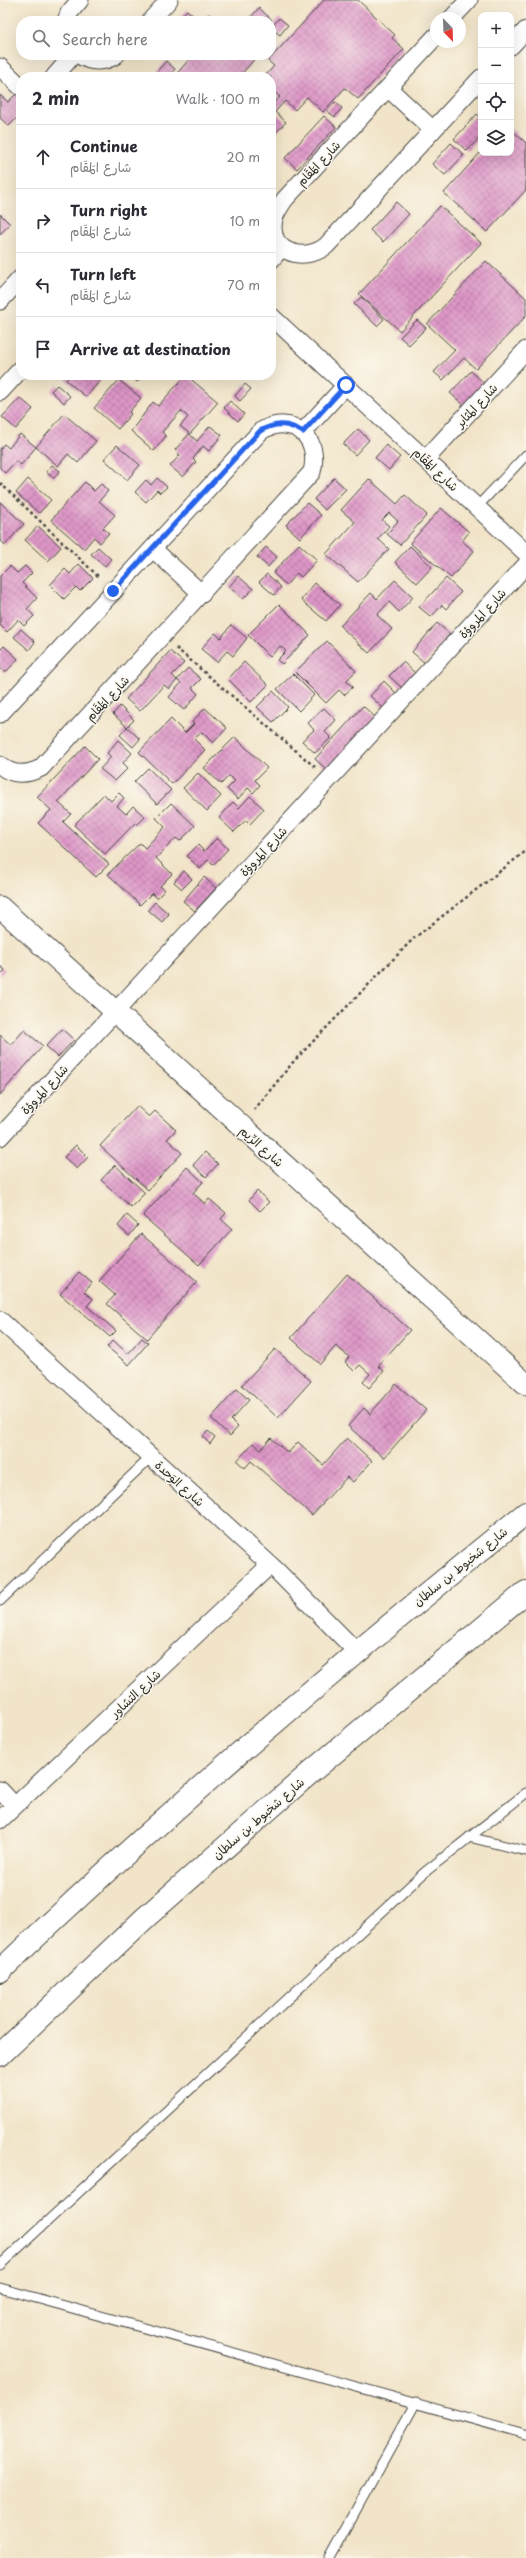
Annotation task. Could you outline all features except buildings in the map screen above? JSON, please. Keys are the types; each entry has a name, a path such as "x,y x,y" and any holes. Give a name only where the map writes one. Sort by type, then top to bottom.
{"main road":[{"name":"شارع شخبوط بن سلطان","path":"0,1971 104,1872 356,1651 526,1513"},
{"name":"شارع شخبوط بن سلطان","path":"0,2055 146,1917 311,1772 526,1592"}],"street":[{"path":"68,16 69,12 80,0"},
{"path":"155,16 169,0"},
{"path":"458,12 469,0"},
{"path":"514,43 526,30"},
{"name":"شارع المَقَام","path":"276,219 278,209 430,42"},
{"path":"58,72 69,60"},
{"path":"90,60 104,60"},
{"path":"0,67 16,81"},
{"path":"276,254 282,247 299,255 318,252 333,239 478,81"},
{"path":"388,88 433,130"},
{"name":"شارع المَقَام","path":"276,234 282,247"},
{"path":"0,301 16,283"},
{"name":"شارع المَقَام","path":"276,321 526,553"},
{"name":"شارع المثابر","path":"426,459 526,350"},
{"path":"0,392 16,374"},
{"path":"0,714 260,431 278,424 287,424 303,432 346,385"},
{"name":"شارع المَقَام","path":"0,765 13,772 23,774 41,768 163,637 312,472 314,450 303,432"},
{"path":"153,549 202,594"},
{"name":"شارع المروؤة","path":"0,1137 526,565"},
{"name":"شارع الرِّيم","path":"0,907 114,1013 526,1384"},
{"name":"شارع الوَحدة","path":"0,1320 270,1565 356,1651"},
{"name":"شارع التشاور","path":"0,1820 270,1565"},
{"path":"0,1790 16,1806"}],"lane":[{"path":"477,507 526,455"},
{"path":"0,1600 151,1456"},
{"path":"0,2265 425,1872 526,1793"},
{"path":"469,1838 526,1851"},
{"path":"0,2288 416,2402 526,2434"},
{"path":"330,2558 416,2402"}],"path":[{"path":"0,483 113,591"},
{"path":"163,637 329,779"},
{"path":"240,1127 294,1061 412,939 526,850"}],"route":[{"path":"113,591 260,431 268,426 287,424 296,427 303,432 346,385"}]}
